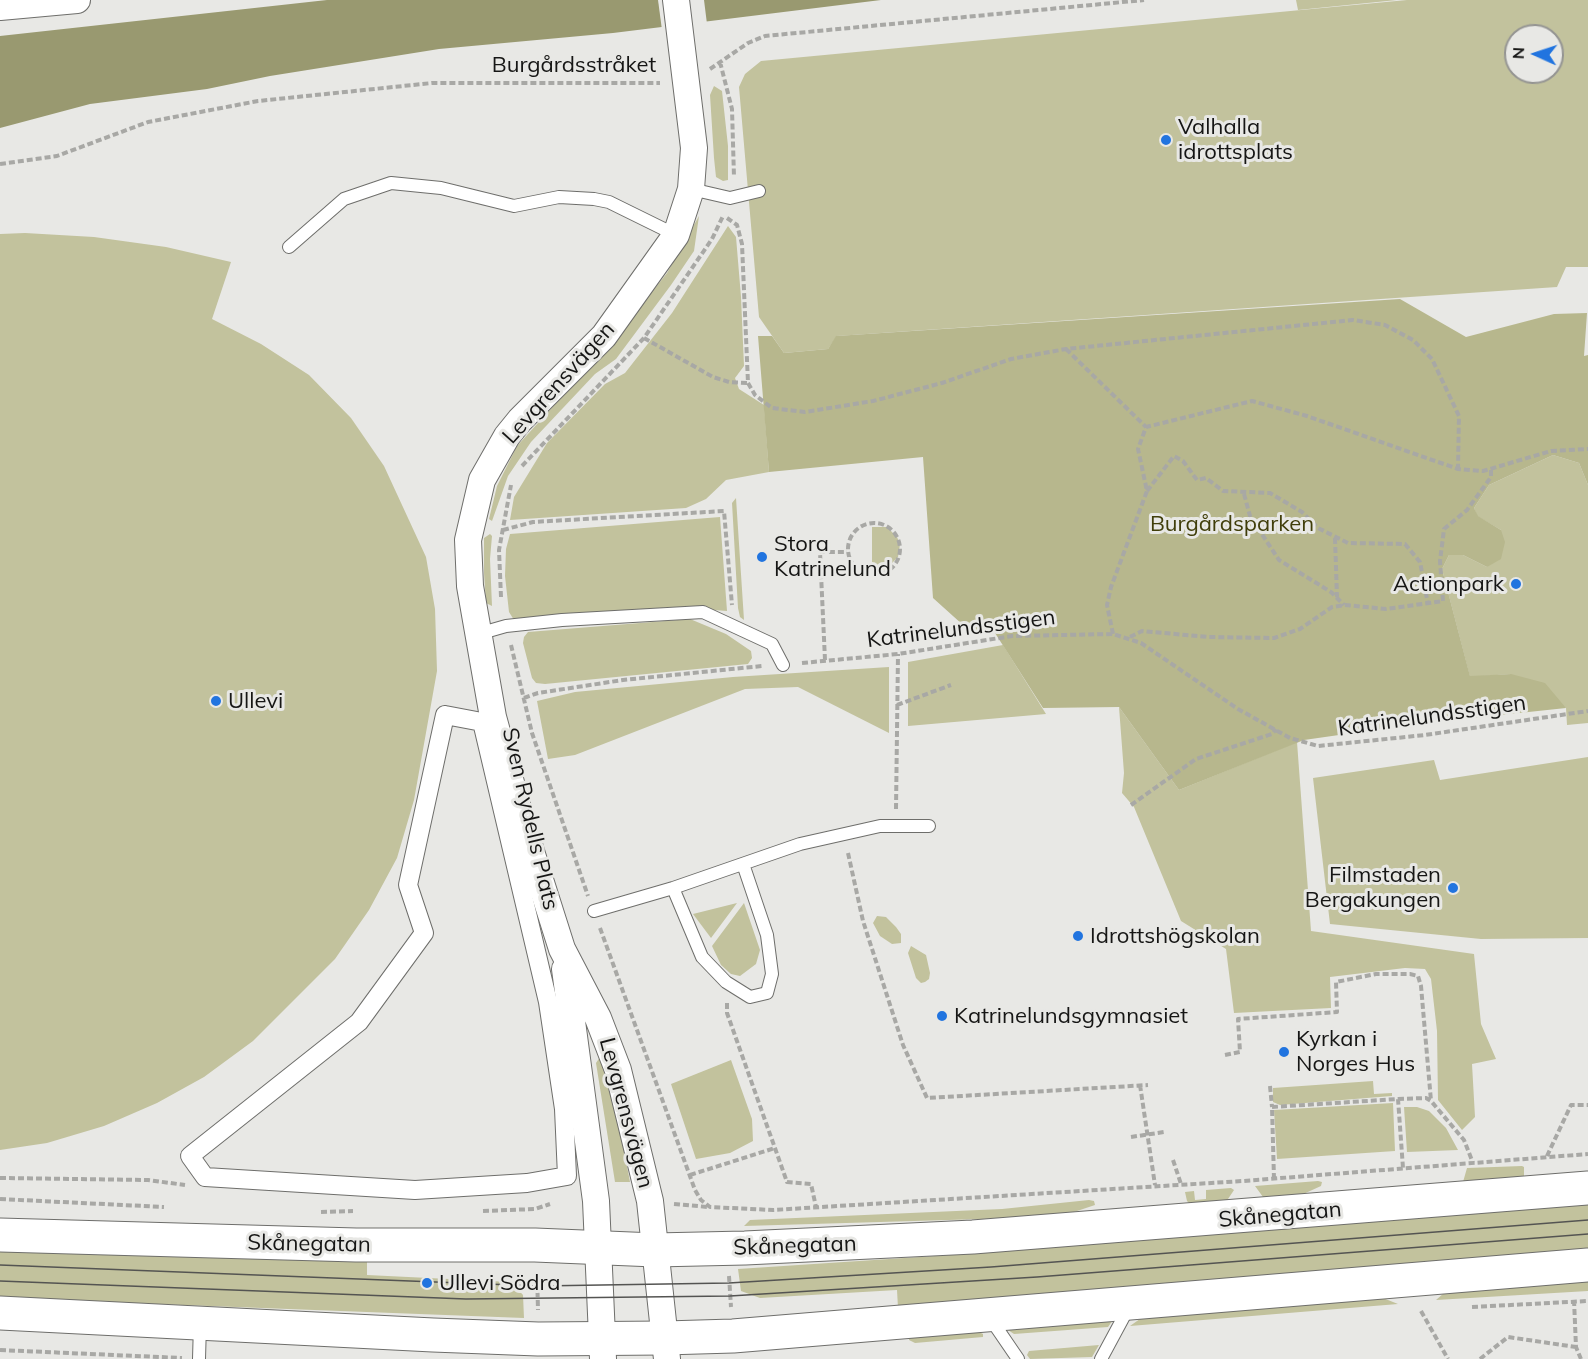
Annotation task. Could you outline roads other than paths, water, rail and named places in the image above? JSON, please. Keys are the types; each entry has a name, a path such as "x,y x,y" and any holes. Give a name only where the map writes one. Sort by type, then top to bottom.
{"main road":[{"name":"Skånegatan","path":"0,1235 191,1242 535,1245 655,1250 727,1248 985,1237 1588,1188"},
{"path":"0,1313 433,1335 602,1349 666,1349 734,1336 1588,1265"}],"street":[{"path":"0,7 77,0"},
{"name":"Levgrensvägen","path":"602,1349 596,1201 562,949 522,823 499,738 470,585 468,540 476,501 487,471 520,420 604,336 676,235 692,189 694,148 676,0"},
{"name":"Sven Rydells Plats","path":"446,715 482,722 548,1002 564,1110 567,1176 527,1183 415,1190 206,1178 190,1156 359,1022 424,933 408,885 446,715"},
{"name":"Levgrensvägen","path":"562,949 598,1018 618,1070 650,1201 666,1349"}],"lane":[{"path":"289,247 344,199 391,183 441,188 514,206 559,197 594,199 609,202 676,235"},
{"path":"692,189 730,198 759,191"},
{"path":"478,634 506,626 661,613 703,612 772,644 783,665"},
{"path":"594,911 674,888 800,844 880,826 929,826"},
{"path":"674,888 702,957 726,982 750,997 766,993 772,974 767,935 743,864"},
{"path":"1101,1359 1131,1303"},
{"path":"988,1315 1018,1359"},
{"path":"200,1323 200,1359"}],"tram line":[{"path":"0,1265 538,1286 729,1283 991,1267 1588,1220"},
{"path":"0,1281 466,1299 730,1296 1037,1277 1588,1234"}],"place":[{"name":"Valhalla idrottsplats","path":"1166,140"},
{"name":"Stora Katrinelund","path":"762,557"},
{"name":"Actionpark","path":"1516,584"},
{"name":"Ullevi","path":"216,701"},
{"name":"Filmstaden Bergakungen","path":"1453,888"},
{"name":"Idrottshögskolan","path":"1078,936"},
{"name":"Katrinelundsgymnasiet","path":"942,1016"},
{"name":"Kyrkan i Norges Hus","path":"1284,1052"},
{"name":"Ullevi Södra","path":"427,1283"}],"park label":[{"name":"Burgårdsparken","path":"1232,524"}]}
